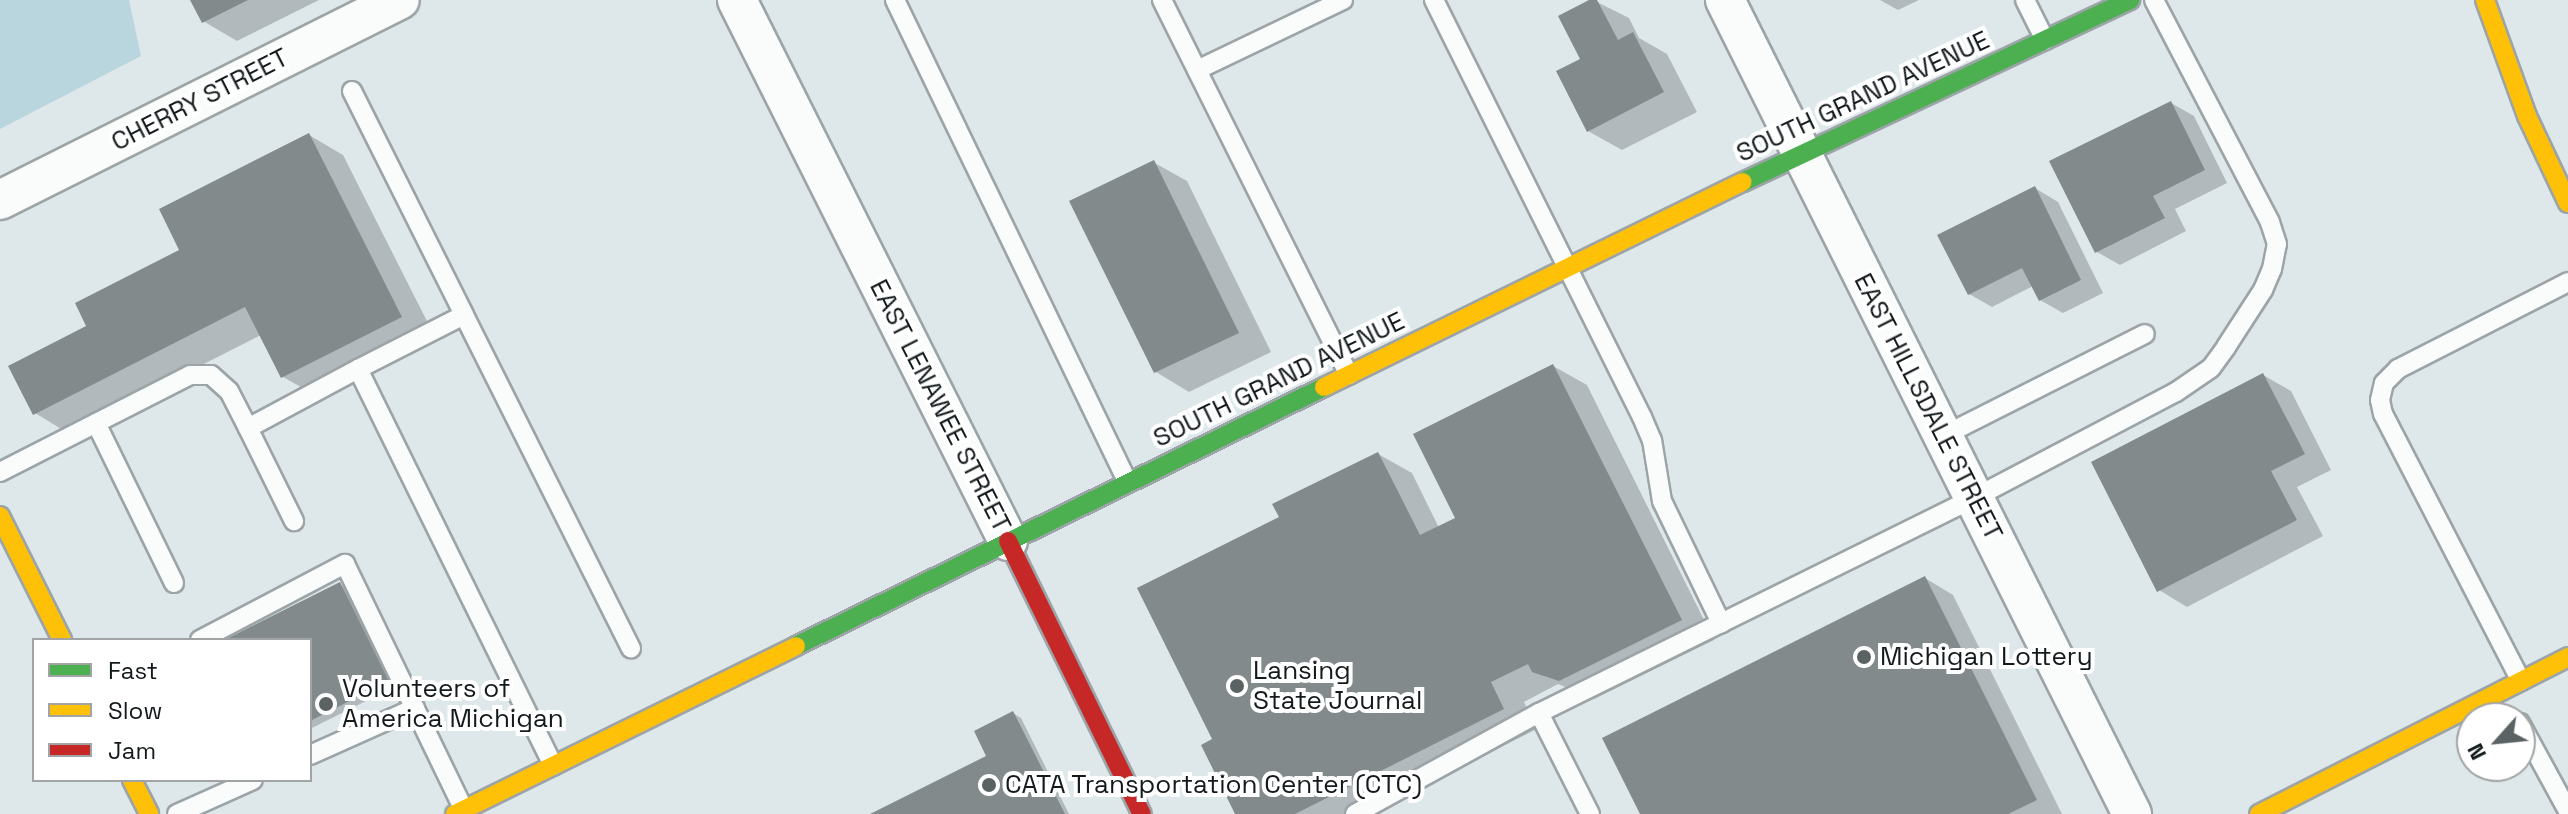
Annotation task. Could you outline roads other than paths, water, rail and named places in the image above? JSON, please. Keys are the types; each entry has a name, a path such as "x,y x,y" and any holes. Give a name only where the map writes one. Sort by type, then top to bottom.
{"street":[{"name":"CHERRY STREET","path":"0,200 400,0"},
{"name":"EAST LENAWEE STREET","path":"737,0 1142,814"},
{"name":"EAST HILLSDALE STREET","path":"1725,0 2132,814"},
{"name":"SOUTH GRAND AVENUE","path":"459,812 1569,268 2130,0"},
{"path":"2485,0 2527,116 2568,203"},
{"path":"0,516 61,638"},
{"path":"2259,814 2568,657"},
{"path":"133,782 149,814"}],"lane":[{"path":"895,0 1128,483"},
{"path":"1162,0 1349,375"},
{"path":"1197,70 1343,0"},
{"path":"1434,0 1642,417 1652,440 1662,501 1721,623"},
{"path":"2025,0 2045,40"},
{"path":"1355,814 1539,713 1974,498 2193,383 2226,347 2263,290 2272,269 2277,244 2270,222 2154,0"},
{"path":"352,91 631,649"},
{"path":"2521,681 2391,430 2380,400 2384,383 2398,369 2568,282"},
{"path":"248,428 464,315"},
{"path":"1943,436 2145,334"},
{"path":"358,369 553,766"},
{"path":"0,472 190,375 211,375 229,391 294,521"},
{"path":"96,423 174,583"},
{"path":"204,638 345,564 415,708 459,812"},
{"path":"2502,690 2509,702"},
{"path":"312,754 415,708"},
{"path":"1539,713 1590,814"},
{"path":"2536,752 2568,811"},
{"path":"177,814 249,782"}],"place":[{"name":"Michigan Lottery","path":"1864,657"},
{"name":"Lansing State Journal","path":"1237,686"},
{"name":"Volunteers of America Michigan","path":"326,704"},
{"name":"CATA Transportation Center (CTC)","path":"989,785"}]}
